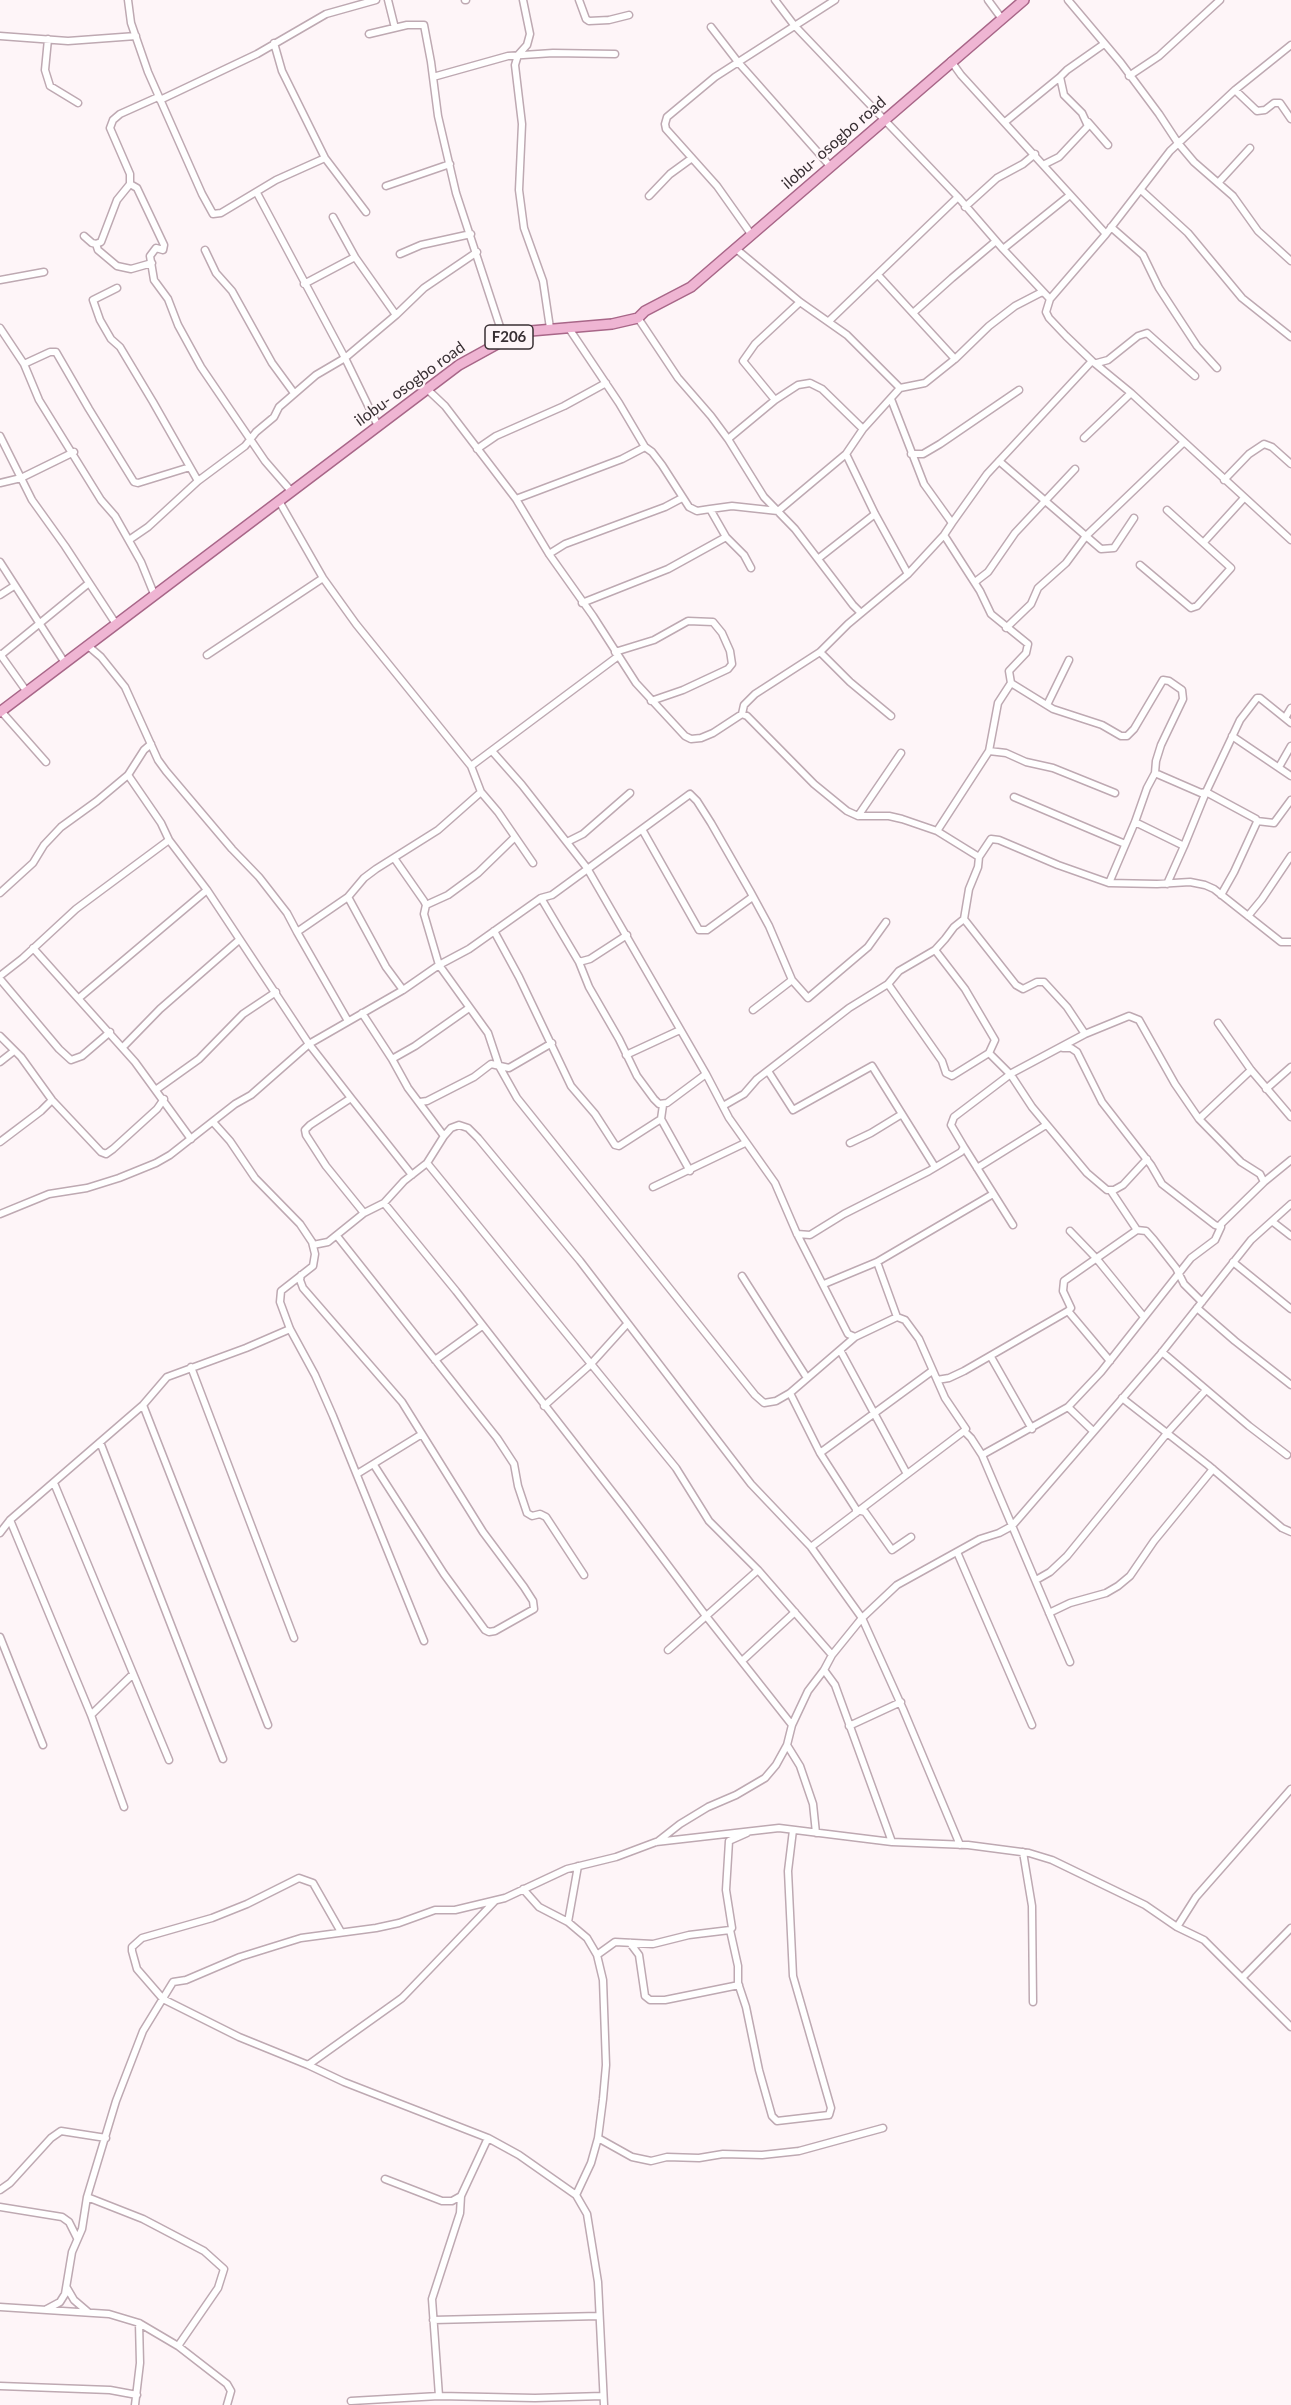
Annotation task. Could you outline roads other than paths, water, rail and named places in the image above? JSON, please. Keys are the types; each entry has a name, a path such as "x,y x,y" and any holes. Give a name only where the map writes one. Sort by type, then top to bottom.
{"main road":[{"name":"ilobu- osogbo road","path":"1,712 459,365 519,332 612,324 638,318 645,311 691,287 1024,0"}],"street":[{"path":"128,0 136,36 159,98 213,214 221,213 276,180 325,158"},
{"path":"96,244 101,242 117,200 130,184 130,174 110,128 113,120 120,114 257,54 274,43 321,21 376,0"},
{"path":"388,0 395,28"},
{"path":"523,0 530,34 527,45 518,55 515,65 522,124 518,166 521,218 543,281 550,328"},
{"path":"579,0 586,19 589,21 603,21 629,15"},
{"path":"775,0 794,25 1050,299"},
{"path":"751,234 738,213 666,129 667,117 707,82 835,0"},
{"path":"988,0 1002,19"},
{"path":"1068,0 1159,114 1194,162 1233,196 1258,231 1291,261"},
{"path":"1129,76 1160,56 1220,0"},
{"path":"369,34 407,25 424,25 438,116 456,193 504,339"},
{"path":"711,27 738,62 831,166"},
{"path":"0,36 103,40 136,36"},
{"path":"48,39 45,70 50,86 78,103"},
{"path":"274,43 282,71 325,158 366,212"},
{"path":"1005,122 1067,70 1104,44"},
{"path":"1291,45 1235,90 1164,157 1141,190 1047,305 1049,318 1291,540"},
{"path":"433,77 518,55 553,52 615,54"},
{"path":"951,61 961,75 1106,234"},
{"path":"1060,77 1064,95 1108,146"},
{"path":"1235,90 1257,111 1265,110 1274,103 1280,103 1291,119"},
{"path":"1045,165 1059,157 1074,139 1087,130 1088,122"},
{"path":"1218,183 1250,148"},
{"path":"965,207 997,178 1023,164 1035,154"},
{"path":"649,196 670,174 692,158"},
{"path":"386,186 450,164"},
{"path":"130,184 137,188 164,245 163,250 156,248 150,256 154,280 168,298 178,325 201,367 265,461 291,491"},
{"path":"1141,190 1188,233 1242,298 1291,337"},
{"path":"257,193 345,358 378,426"},
{"path":"1003,249 1070,195"},
{"path":"829,321 958,198"},
{"path":"333,217 355,257 396,315"},
{"path":"1111,227 1143,255 1174,311 1197,346 1217,368"},
{"path":"400,254 421,245 471,234"},
{"path":"84,236 96,244 98,250 117,266 131,269 152,263"},
{"path":"914,314 952,278 996,242"},
{"path":"735,248 800,302 848,335 900,388"},
{"path":"205,250 216,273 232,291 272,363 294,393"},
{"path":"129,540 148,527 198,481 251,439 274,417 279,407 290,400 294,393 316,375 345,358 424,288 477,252"},
{"path":"304,284 355,257"},
{"path":"0,280 44,272"},
{"path":"878,275 955,359"},
{"path":"117,288 93,300 100,320 111,339 120,347 198,481"},
{"path":"568,327 645,447 662,465 692,510 732,506 778,511 846,454 863,429 900,388 926,383 955,359 988,326 1015,306 1042,292"},
{"path":"775,400 743,361 755,344 800,302"},
{"path":"638,318 678,378 728,439 764,497 819,558 853,606 861,613"},
{"path":"0,328 24,364 39,400 74,452 101,500 116,516 154,594"},
{"path":"427,389 445,406 516,500 549,554 593,616 616,655 651,701 677,729 691,739 713,733 742,714 744,705 754,694 820,652 861,613 908,574 944,535 999,461 1095,362 1108,360 1138,336 1147,333 1195,376"},
{"path":"24,364 50,352 56,352 134,482 138,483 190,467"},
{"path":"477,449 496,436 564,406 606,383"},
{"path":"728,439 775,400 798,385 815,385 863,429"},
{"path":"911,454 923,454 940,444 1019,390"},
{"path":"1083,438 1131,393"},
{"path":"891,399 924,484 952,523"},
{"path":"0,436 26,490 42,516 58,536 116,624"},
{"path":"1006,628 1031,604 1038,588 1066,563 1086,536 1184,442"},
{"path":"1224,480 1250,454 1264,444 1272,447 1291,465"},
{"path":"516,500 622,459 645,447"},
{"path":"1284,458 1291,450"},
{"path":"0,483 21,478 74,452"},
{"path":"846,454 908,574"},
{"path":"999,461 1101,549 1114,548 1134,518"},
{"path":"975,582 988,572 1015,533 1074,469"},
{"path":"549,554 566,544 665,507 682,498"},
{"path":"1204,542 1244,498"},
{"path":"279,501 323,578 356,624 471,766 481,792 498,812 533,863"},
{"path":"710,509 726,537 744,555 751,568"},
{"path":"1140,565 1189,607 1194,607 1231,567 1167,510"},
{"path":"819,558 875,514"},
{"path":"937,831 989,751 998,703 1011,683 1009,671 1026,653 1029,646 990,614 975,582 944,535"},
{"path":"582,603 668,569 726,537"},
{"path":"0,562 65,663"},
{"path":"207,655 323,578"},
{"path":"27,692 0,655 89,583"},
{"path":"0,595 14,586"},
{"path":"471,766 616,655 654,640 688,621 712,622 722,633 730,651 732,664 728,669 683,690 651,701"},
{"path":"87,645 101,657 125,687 166,771 232,849 259,877 287,914 348,1021"},
{"path":"820,652 850,682 891,716"},
{"path":"1047,705 1069,660"},
{"path":"1011,683 1047,705 1102,725 1121,736 1127,736 1134,729 1161,681 1171,682 1182,690 1184,697 1161,745 1155,773 1110,883"},
{"path":"1167,884 1240,720 1257,698 1260,698 1291,723"},
{"path":"1285,718 1291,708"},
{"path":"1,712 46,762"},
{"path":"742,714 753,721 835,803 858,816 889,816 937,831 979,857"},
{"path":"1232,736 1291,776"},
{"path":"0,893 33,863 44,845 61,827 128,775 144,750 151,744"},
{"path":"1279,767 1291,746"},
{"path":"492,751 587,868 745,1143 775,1183 797,1234 848,1334 855,1337"},
{"path":"989,751 1006,753 1026,762 1053,768 1115,793"},
{"path":"858,816 901,753"},
{"path":"1155,773 1201,793 1206,792 1257,821 1274,823 1291,800"},
{"path":"128,775 161,823 169,840 207,890 309,1044 412,1175"},
{"path":"297,932 348,897 364,878 438,830 481,792"},
{"path":"567,842 583,834 630,793"},
{"path":"0,1214 36,1198 87,1188 146,1167 170,1155 235,1104 251,1095 309,1044 404,990 440,965 469,949 541,898 552,895 587,868 643,831 686,796 693,796 769,926 792,980 808,998 868,947 886,922"},
{"path":"1014,797 1125,844"},
{"path":"1221,895 1257,821"},
{"path":"1136,822 1184,846"},
{"path":"643,831 699,930 707,930 752,898"},
{"path":"426,905 448,895 478,873 515,837"},
{"path":"110,1032 82,1056 71,1060 59,1049 0,977 76,909 169,840"},
{"path":"723,1106 744,1094 757,1078 849,1008 888,984 898,971 935,950 954,927 964,919 969,889 978,867 979,857 991,840 999,840 1058,865 1110,883 1198,884 1214,889 1281,942 1291,942"},
{"path":"1248,916 1291,856"},
{"path":"394,858 426,905 424,914 440,965 488,1034 499,1066 517,1098 755,1395 765,1403 776,1401 790,1393 855,1337 897,1317 905,1320 919,1339 932,1371 966,1429 811,1547"},
{"path":"79,998 207,890"},
{"path":"348,897 372,944 404,990"},
{"path":"541,898 579,962 589,987 620,1039 626,1055 654,1099 663,1105"},
{"path":"964,919 1017,985 1023,989 1037,982 1044,982 1064,1003 1086,1034"},
{"path":"494,931 552,1043 571,1086 595,1114 615,1145 619,1146 661,1119"},
{"path":"579,962 590,959 627,935"},
{"path":"123,1047 160,1009 239,940"},
{"path":"33,948 123,1047 157,1089 191,1139"},
{"path":"888,984 942,1061 946,1072 952,1076 989,1053 995,1040 965,988 935,950"},
{"path":"753,1010 792,980"},
{"path":"157,1089 199,1059 243,1014 276,992"},
{"path":"392,1059 415,1046 469,1008"},
{"path":"362,1013 408,1088 444,1136"},
{"path":"1013,1225 951,1125 954,1117 1011,1075 1086,1034 1129,1016 1136,1017 1174,1084 1199,1119 1241,1161 1260,1174 1264,1182"},
{"path":"1218,1023 1251,1070 1291,1117"},
{"path":"626,1055 680,1030"},
{"path":"0,1036 91,1144 106,1154 157,1109 164,1099"},
{"path":"420,1102 427,1101 474,1077 491,1064 509,1068 552,1043"},
{"path":"1060,1048 1071,1048 1077,1052 1102,1102 1147,1159 1162,1184 1215,1225 1221,1227"},
{"path":"0,1062 14,1050"},
{"path":"989,1053 1011,1075 1046,1125 1087,1173 1102,1187 1111,1191 1137,1230"},
{"path":"768,1071 793,1110 872,1066 935,1167"},
{"path":"1266,1089 1291,1067"},
{"path":"1199,1119 1251,1070"},
{"path":"690,1171 661,1119 663,1105 706,1074"},
{"path":"351,1098 305,1130 326,1166 364,1213"},
{"path":"0,1142 52,1100"},
{"path":"850,1143 902,1114"},
{"path":"213,1122 255,1178 300,1224 313,1245 315,1254 313,1266 281,1291 280,1302 290,1329 315,1375 424,1641"},
{"path":"313,1245 328,1242 364,1213 384,1203 427,1163 451,1128 459,1125 468,1128 580,1261 751,1484 811,1547 862,1618 901,1702 960,1845"},
{"path":"977,1168 1046,1125"},
{"path":"653,1187 745,1143"},
{"path":"797,1234 810,1235 844,1214 935,1167 964,1148"},
{"path":"1111,1191 1123,1185 1147,1159"},
{"path":"982,1455 1068,1407 1110,1361 1191,1258 1215,1240 1221,1224 1264,1182 1291,1160"},
{"path":"427,1163 676,1468 709,1521 758,1570 832,1655"},
{"path":"824,1284 877,1262 993,1194"},
{"path":"384,1203 625,1508 792,1725"},
{"path":"656,1842 708,1807 736,1795 765,1778 777,1765 787,1745 792,1725 808,1691 832,1655 862,1618 897,1585 957,1552 1012,1526 1162,1352 1251,1240 1291,1204"},
{"path":"1273,1222 1291,1236"},
{"path":"937,1380 949,1378 991,1357 1068,1311 1071,1308 1063,1291 1064,1281 1137,1230 1146,1231 1176,1268 1184,1284 1202,1302"},
{"path":"1070,1231 1096,1258 1144,1317"},
{"path":"337,1236 479,1414 512,1459 527,1513 532,1516 540,1514 546,1517 585,1575"},
{"path":"877,1262 897,1317"},
{"path":"1233,1262 1291,1309"},
{"path":"302,1275 300,1280 303,1288 402,1402 483,1532 510,1566 535,1607 495,1631 489,1632 485,1629 444,1574 374,1465"},
{"path":"742,1276 807,1378"},
{"path":"1197,1308 1291,1384"},
{"path":"1068,1311 1110,1361"},
{"path":"544,1406 590,1365 627,1324"},
{"path":"435,1360 482,1326"},
{"path":"0,1533 10,1520 143,1405 167,1377 290,1329"},
{"path":"840,1350 907,1474"},
{"path":"1162,1352 1206,1390 1290,1454"},
{"path":"991,1357 1032,1429"},
{"path":"191,1367 294,1638"},
{"path":"820,1453 932,1371"},
{"path":"1036,1580 1050,1572 1067,1556 1168,1432 1206,1390"},
{"path":"790,1393 820,1453 857,1511"},
{"path":"1122,1398 1168,1432 1282,1528 1291,1532"},
{"path":"143,1405 268,1725"},
{"path":"1068,1407 1093,1431"},
{"path":"964,1431 982,1455 1070,1662"},
{"path":"357,1474 422,1434"},
{"path":"100,1442 223,1759"},
{"path":"1049,1613 1070,1603 1106,1593 1119,1586 1130,1576 1154,1541 1213,1469"},
{"path":"54,1483 169,1760"},
{"path":"857,1511 865,1512 892,1550 911,1537"},
{"path":"0,1520 10,1520"},
{"path":"10,1520 91,1715 124,1807"},
{"path":"957,1552 1032,1725"},
{"path":"668,1650 758,1570"},
{"path":"742,1661 795,1612"},
{"path":"0,1637 43,1745"},
{"path":"824,1670 835,1685 892,1842"},
{"path":"91,1715 132,1675"},
{"path":"849,1726 901,1702"},
{"path":"787,1745 800,1766 813,1804 816,1833"},
{"path":"1177,1927 1196,1897 1291,1789"},
{"path":"47,2308 60,2301 67,2288 72,2252 82,2229 87,2197 120,2091 143,2031 173,1982 186,1980 240,1957 301,1938 399,1923 435,1910 455,1910 495,1901 567,1869 616,1857 656,1842 779,1828 892,1842 960,1845 1023,1852 1052,1860 1145,1905 1177,1927 1204,1940 1291,2026"},
{"path":"750,1831 729,1841 726,1890 739,1985 759,2070 774,2119 777,2121 829,2115 831,2108 793,1976 788,1871 793,1830"},
{"path":"1023,1852 1032,1906 1033,2002"},
{"path":"568,1922 578,1866"},
{"path":"341,1932 313,1883 299,1878 247,1904 212,1918 142,1938 132,1947 137,1969 163,2000 239,2037 344,2082 488,2138 519,2155 576,2194 589,2224 598,2282 604,2405"},
{"path":"523,1889 540,1907 568,1922 587,1938 597,1955 603,1980 606,2065 598,2138 591,2163 576,2194"},
{"path":"308,2065 402,1998 495,1901"},
{"path":"1242,1978 1291,1928"},
{"path":"597,1955 610,1943 622,1941 653,1944 689,1935 730,1930"},
{"path":"629,1943 639,1955 645,1996 650,2000 666,2000 739,1985"},
{"path":"598,2138 632,2157 651,2161 667,2157 699,2158 723,2154 799,2151 883,2128"},
{"path":"0,2190 10,2183 51,2138 61,2131 105,2138"},
{"path":"439,2396 432,2299 460,2213 461,2196 488,2138"},
{"path":"385,2179 442,2201 452,2201 461,2196"},
{"path":"87,2197 143,2219 204,2251 224,2269 218,2288 178,2346"},
{"path":"0,2207 62,2217 69,2222 77,2238"},
{"path":"67,2288 74,2300 88,2312"},
{"path":"0,2307 47,2308 109,2314 139,2323 178,2346 227,2384 231,2391 227,2405"},
{"path":"433,2320 599,2316"},
{"path":"135,2405 140,2363 139,2323"},
{"path":"0,2386 110,2390 136,2395"},
{"path":"351,2401 439,2396 536,2401 603,2396"}]}
